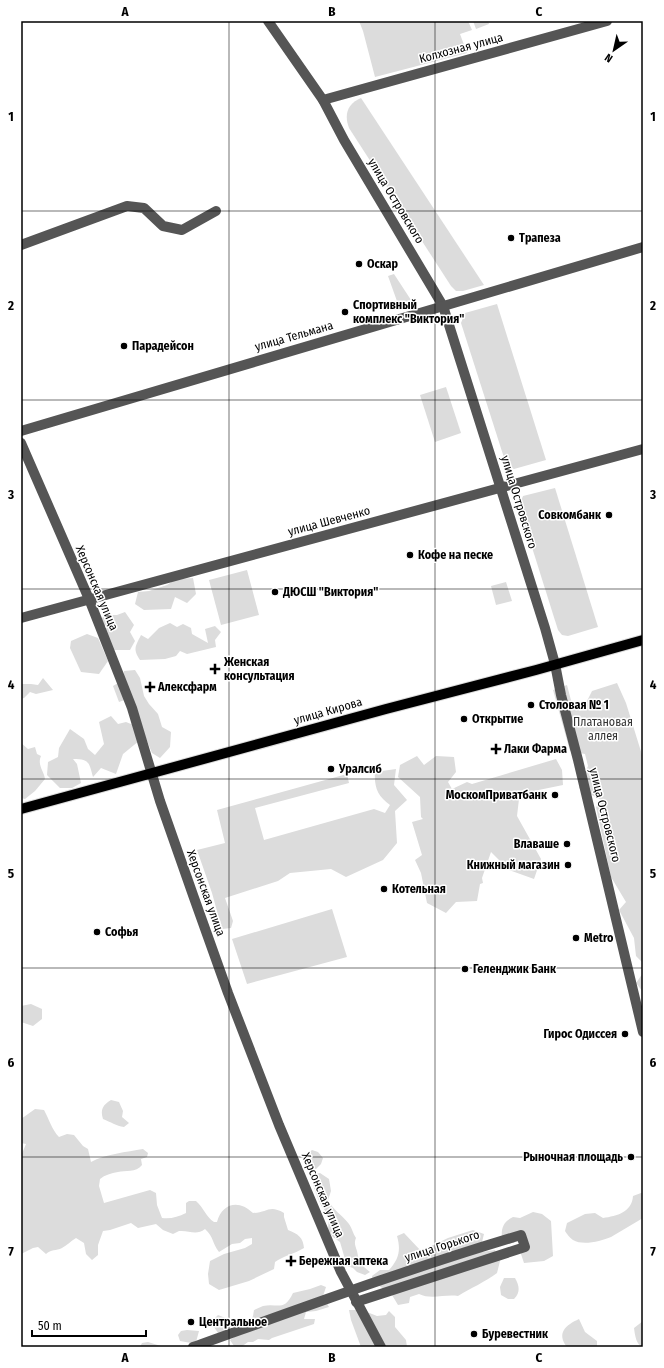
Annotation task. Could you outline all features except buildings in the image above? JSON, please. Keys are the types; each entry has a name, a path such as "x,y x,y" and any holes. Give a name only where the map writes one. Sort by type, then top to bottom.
{"main road":[{"name":"улица Кирова","path":"21,809 643,640"}],"street":[{"name":"улица Островского","path":"268,21 323,100 348,147 443,306 545,628 643,1032"},
{"name":"Колхозная улица","path":"323,100 607,21"},
{"path":"21,244 127,206 144,208 163,226 182,230 216,211"},
{"name":"улица Тельмана","path":"21,431 643,247"},
{"name":"Херсонская улица","path":"21,443 89,599 132,708 151,773 193,895 279,1125 350,1291 380,1347"},
{"name":"улица Шевченко","path":"21,618 643,449"},
{"name":"улица Горького","path":"193,1347 350,1291 474,1249 521,1235 524,1247 356,1302"}],"green space":[{"path":"359,21 468,21 472,30 460,34 467,53 375,77"},
{"path":"473,21 488,21 489,24 476,29"},
{"path":"361,98 484,285 463,291 456,291 451,286 349,128 347,119 348,110 356,100"},
{"path":"394,274 411,300 398,304 388,276"},
{"path":"497,304 546,460 514,469 506,464 461,323 465,313"},
{"path":"446,387 461,433 435,442 420,395"},
{"path":"555,488 598,627 568,636 562,635 558,630 519,506 523,496"},
{"path":"247,570 259,615 221,625 209,580"},
{"path":"193,578 196,594 187,603 175,597 171,609 144,610 135,604 138,592 149,591 167,585 176,579"},
{"path":"506,582 512,601 496,605 491,586"},
{"path":"125,612 134,625 130,632 135,641 130,650 112,650 101,620 104,615 117,615"},
{"path":"170,623 177,627 183,624 191,628 192,634 208,643 205,629 215,626 221,632 215,640 216,647 187,654 180,651 176,656 165,659 140,660 136,653 136,648 137,642 141,635 148,639 159,628"},
{"path":"87,634 98,638 108,661 99,674 81,672 70,648 71,641"},
{"path":"135,670 140,678 144,696 158,714 162,727 171,732 170,747 160,758 152,753 145,736 123,754 116,774 101,768 93,777 88,762 73,759 77,764 81,783 72,788 60,788 47,775 48,762 58,757 59,748 70,729 84,739 88,749 95,755 104,744 99,722 111,716 118,724 126,722 131,724 137,720 130,698 119,702 113,686 123,680 124,671"},
{"path":"43,678 53,690 36,694 30,692 21,699 21,684 38,685"},
{"name":"Платановая аллея","path":"617,683 626,703 643,758 643,963 636,956 634,938 619,910 626,902 611,877 596,807 603,801 579,788 588,766 585,754 570,751 553,690 567,685 573,708 586,703 592,691"},
{"path":"21,743 28,749 35,747 37,754 41,756 40,765 45,779 35,791 25,799 21,798"},
{"path":"417,756 424,765 436,756 454,757 456,772 448,782 452,789 467,782 472,784 556,759 562,770 563,785 524,793 519,799 517,816 541,859 534,879 509,870 491,852 482,878 483,883 480,884 477,901 456,902 446,913 427,903 421,873 415,860 422,855 412,822 423,819 421,817 420,797 398,777 400,765"},
{"path":"396,769 394,785 407,800 395,811 397,843 383,860 346,877 331,869 290,873 278,881 225,898 233,921 231,928 222,929 212,893 197,850 225,843 217,810 347,774 349,783 255,808 264,840 374,809 385,813 390,805 382,798 376,787 375,772"},
{"path":"332,909 347,957 247,984 232,939"},
{"path":"643,973 643,992 636,983"},
{"path":"31,1004 42,1009 42,1019 33,1026 21,1022 21,1006"},
{"path":"111,1100 119,1102 123,1111 122,1117 129,1123 124,1127 103,1119 103,1108"},
{"path":"35,1109 44,1110 52,1128 59,1137 67,1134 74,1135 83,1146 88,1149 91,1162 109,1155 123,1152 143,1149 148,1153 147,1157 141,1159 142,1165 140,1168 113,1173 100,1179 99,1186 104,1203 150,1190 156,1193 157,1205 162,1218 180,1216 186,1213 186,1203 189,1201 196,1201 214,1222 217,1222 223,1211 232,1205 242,1206 253,1213 275,1209 284,1213 288,1230 299,1236 304,1248 275,1262 274,1269 249,1281 219,1290 209,1284 208,1274 210,1261 224,1254 245,1248 252,1244 252,1238 245,1239 240,1243 232,1244 219,1252 205,1229 199,1232 179,1231 173,1234 163,1230 156,1224 138,1228 131,1223 103,1231 98,1245 98,1255 92,1260 86,1254 84,1243 76,1238 62,1248 50,1251 46,1254 38,1247 21,1254 21,1156 26,1144 21,1143 21,1119"},
{"path":"312,1150 318,1152 323,1158 321,1164 316,1169 307,1165 306,1155"},
{"path":"320,1173 329,1179 331,1191 328,1200 332,1207 349,1224 356,1238 355,1244 359,1260 370,1272 365,1275 347,1266 340,1242 328,1231 329,1215 322,1207 313,1185 315,1174"},
{"path":"643,1193 643,1218 611,1237 582,1243 573,1240 565,1231 567,1223 585,1214 595,1213 603,1218 623,1212 630,1206 633,1196"},
{"path":"533,1212 542,1214 551,1221 553,1256 544,1261 524,1263 521,1254 523,1245 517,1238 514,1243 506,1242 502,1239 502,1229 505,1223 513,1217 520,1218"},
{"path":"473,1230 484,1234 481,1246 482,1252 495,1250 500,1261 497,1273 483,1282 458,1296 428,1297 419,1294 410,1297 409,1303 398,1305 392,1295 378,1285 374,1286 372,1276 380,1270 389,1270 397,1258 399,1246 397,1236 404,1233 421,1251 448,1238"},
{"path":"504,1278 515,1278 518,1286 518,1294 514,1299 508,1299 501,1295 500,1287"},
{"path":"321,1285 326,1287 323,1296 329,1307 306,1312 304,1319 315,1319 314,1324 269,1340 258,1339 253,1342 248,1342 241,1347 234,1346 230,1340 236,1336 237,1321 250,1323 254,1310 268,1305 284,1305 293,1293"},
{"path":"349,1310 362,1310 377,1316 386,1315 389,1311 395,1317 395,1327 406,1340 407,1347 361,1347"},
{"path":"218,1315 228,1319 232,1323 229,1331 218,1333 214,1327 214,1319"},
{"path":"579,1319 585,1332 597,1341 597,1347 567,1347 562,1338 564,1330 570,1324"},
{"path":"643,1321 643,1347 637,1342 634,1328"},
{"path":"181,1331 199,1331 196,1342 191,1343 180,1341 178,1335"},
{"path":"148,1342 164,1347 140,1347 142,1343"}],"place":[{"name":"Трапеза","path":"511,238"},
{"name":"Оскар","path":"359,264"},
{"name":"Спортивный комплекс \"Виктория\"","path":"345,312"},
{"name":"Парадейсон","path":"124,346"},
{"name":"Совкомбанк","path":"609,515"},
{"name":"Кофе на песке","path":"410,555"},
{"name":"ДЮСШ \"Виктория\"","path":"275,592"},
{"name":"Женская консультация","path":"215,669"},
{"name":"Алексфарм","path":"150,687"},
{"name":"Столовая № 1","path":"531,705"},
{"name":"Открытие","path":"464,719"},
{"name":"Лаки Фарма","path":"496,749"},
{"name":"Уралсиб","path":"331,769"},
{"name":"МоскомПриватбанк","path":"555,795"},
{"name":"Влаваше","path":"567,844"},
{"name":"Книжный магазин","path":"568,865"},
{"name":"Котельная","path":"384,889"},
{"name":"Софья","path":"97,932"},
{"name":"Metro","path":"576,938"},
{"name":"Геленджик Банк","path":"465,969"},
{"name":"Гирос Одиссея","path":"625,1034"},
{"name":"Рыночная площадь","path":"631,1157"},
{"name":"Бережная аптека","path":"291,1261"},
{"name":"Центральное","path":"191,1322"},
{"name":"Буревестник","path":"474,1334"}]}
